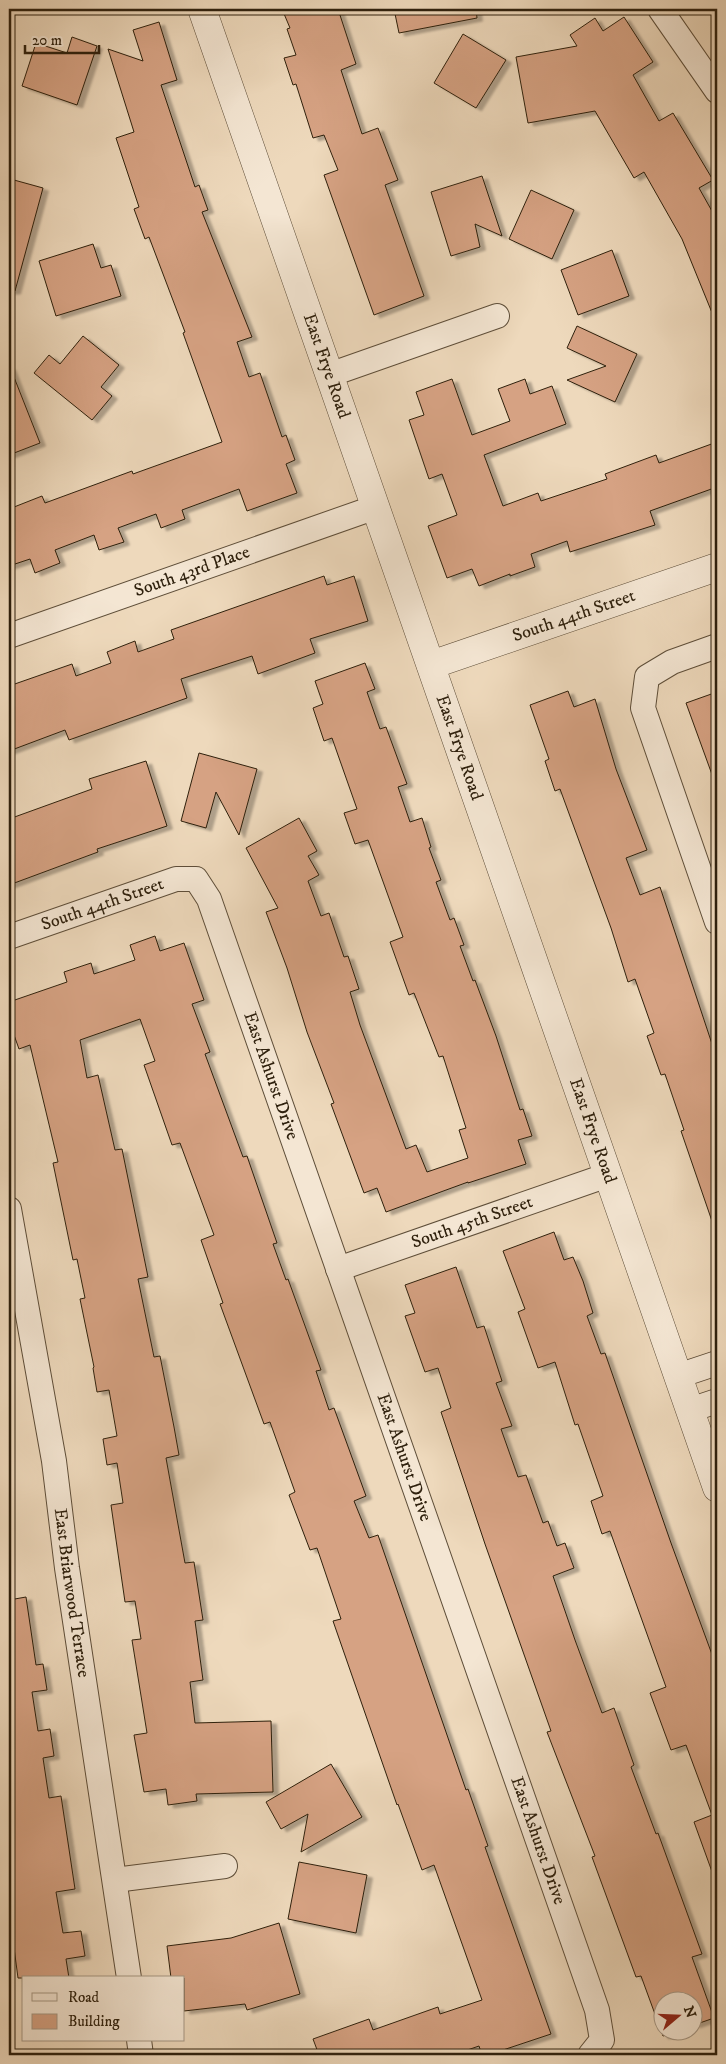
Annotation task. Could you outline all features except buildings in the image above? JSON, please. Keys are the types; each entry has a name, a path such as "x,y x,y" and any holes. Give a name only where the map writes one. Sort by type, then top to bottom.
{"street":[{"name":"East Frye Road","path":"202,9 717,1488"},
{"path":"660,9 717,92"},
{"path":"329,375 497,316"},
{"name":"South 43rd Place","path":"9,636 376,507"},
{"name":"South 44th Street","path":"431,665 717,567"},
{"path":"717,646 672,662 647,677 643,708 717,922"},
{"name":"South 44th Street","path":"9,937 176,879 196,879"},
{"name":"East Ashurst Drive","path":"196,879 209,899 597,2010 596,2048"},
{"name":"South 45th Street","path":"338,1268 608,1175"},
{"name":"East Briarwood Terrace","path":"9,1209 54,1461 67,1568 129,1976"},
{"path":"678,1376 717,1363"},
{"path":"690,1410 717,1401"},
{"path":"115,1880 225,1866"},
{"path":"139,2042 141,2055"}]}
